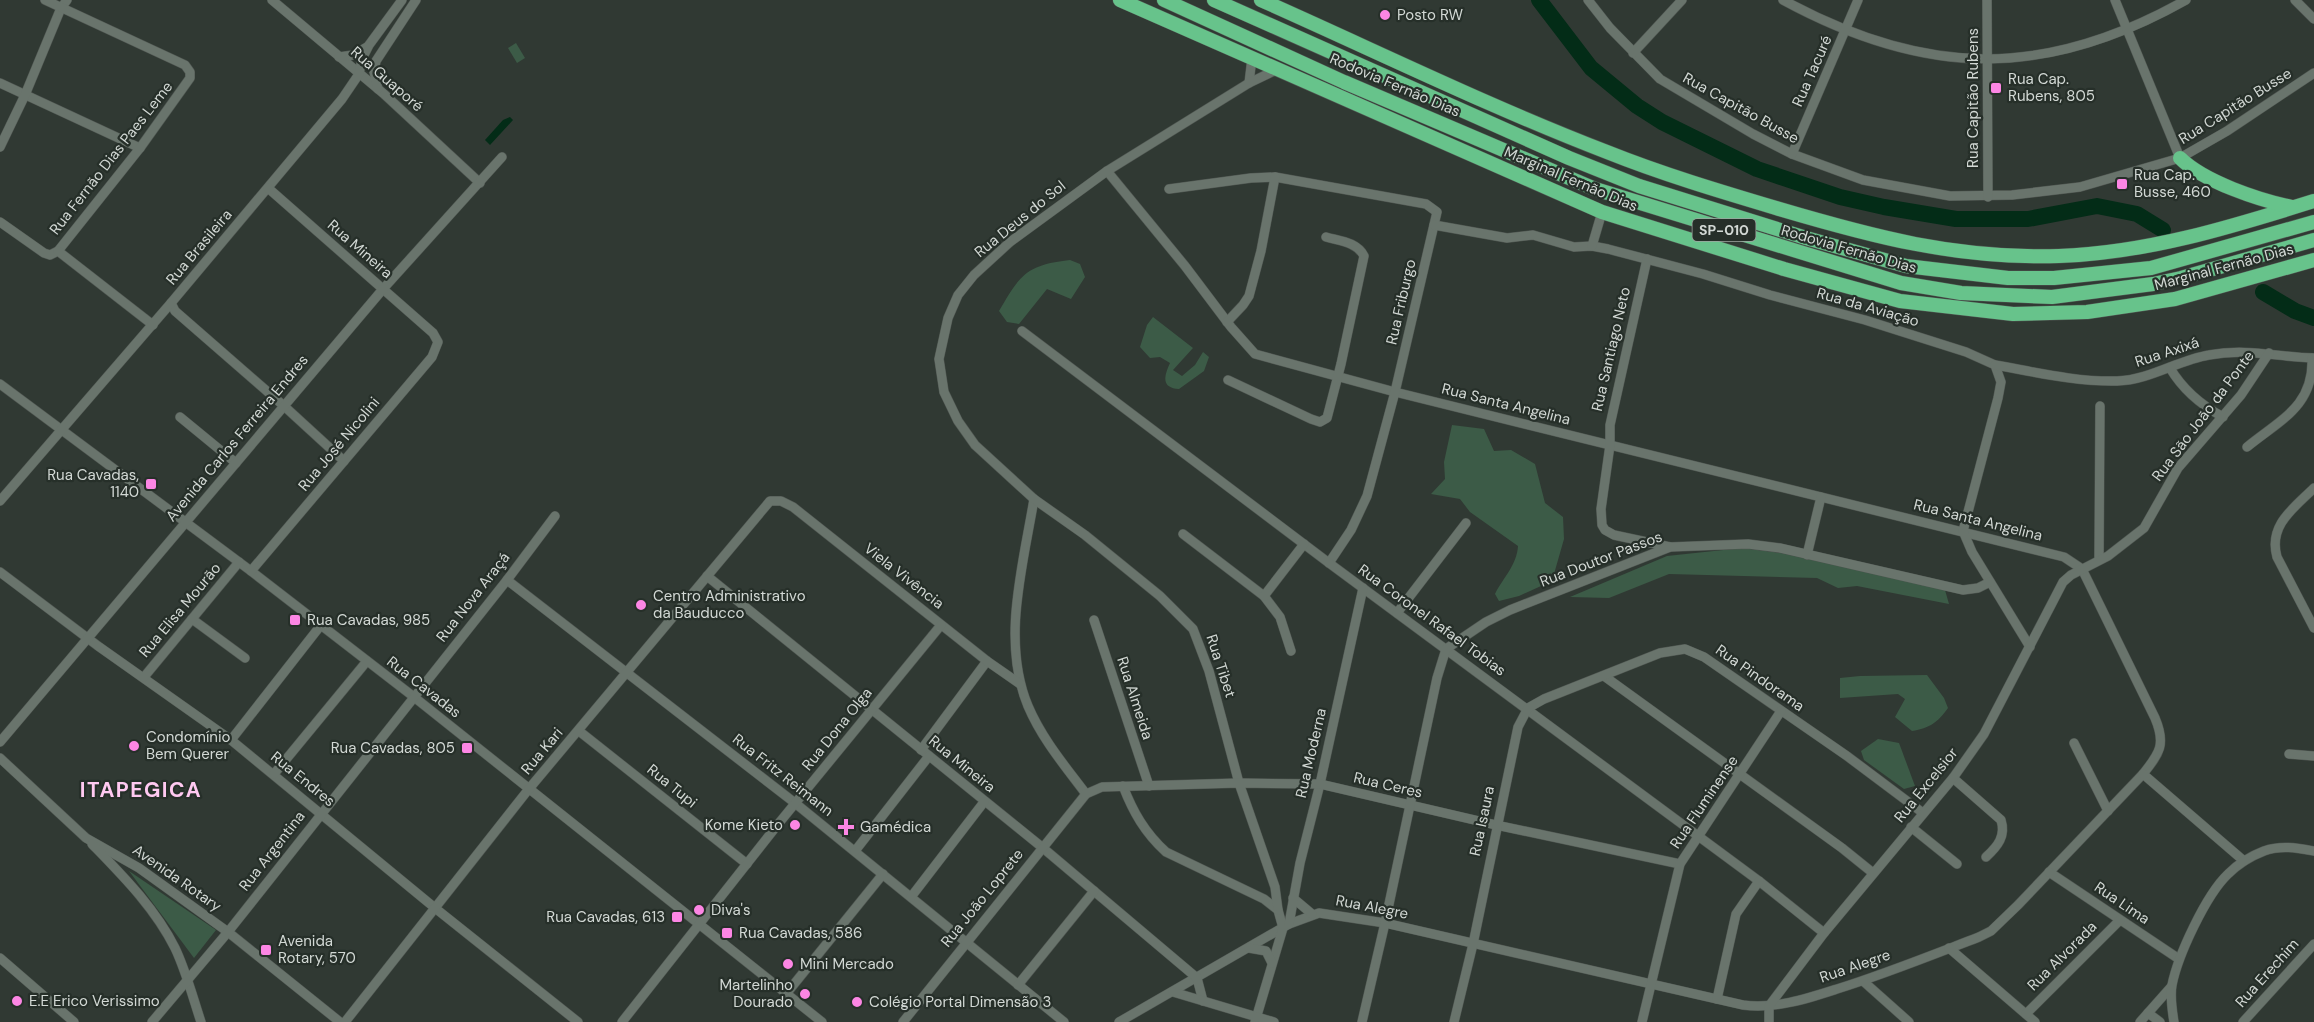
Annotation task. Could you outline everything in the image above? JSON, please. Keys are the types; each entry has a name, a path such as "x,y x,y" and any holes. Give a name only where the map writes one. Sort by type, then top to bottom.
{"highway":[{"name":"Marginal Fernão Dias","path":"1120,0 1602,212 1877,296 1942,307 2013,314 2087,312 2175,299 2314,260"},
{"name":"Rodovia Fernão Dias","path":"1164,0 1344,82 1595,189 1901,283 1961,293 2052,297 2181,279 2314,240"},
{"name":"Rodovia Fernão Dias","path":"1214,0 1630,183 1806,238 1906,266 2008,278 2054,278 2151,268 2314,222"},
{"name":"SP-010","path":"1261,0 1510,112 1607,152 1738,197 1846,229 1905,243 1956,251 2008,255 2058,256 2108,252 2193,237 2314,201"},
{"path":"2180,158 2196,171 2236,190 2269,203 2294,208"}],"street":[{"path":"0,147 64,4 45,0"},
{"name":"Rua Guaporé","path":"272,0 378,89 480,183"},
{"name":"Rua Brasileira","path":"0,501 153,325 342,99 359,74 362,59 369,45 402,0"},
{"path":"378,89 374,72 376,61 416,0"},
{"name":"Rua Capitão Busse","path":"1588,0 1610,28 1660,79 1753,134 1792,154 1863,180 1950,196 1988,197 2037,194 2080,187 2180,158 2228,131 2314,73"},
{"path":"1633,53 1682,0"},
{"path":"1783,0 1846,31 1916,52 1988,61 2077,48 2128,31 2186,0"},
{"name":"Rua Tacuré","path":"1792,154 1858,0"},
{"name":"Rua Capitão Rubens","path":"1987,0 1988,197"},
{"path":"2115,0 2180,158"},
{"path":"2295,0 2314,19"},
{"name":"Rua Fernão Dias Paes Leme","path":"0,222 44,253 50,255 58,251 188,84 190,72 184,65 64,4"},
{"path":"339,57 353,55 369,45"},
{"path":"1249,82 1252,58"},
{"name":"Rua Deus do Sol","path":"1034,499 975,445 958,421 944,392 939,359 948,318 958,295 974,275 1010,242 1107,171 1249,82 1278,69"},
{"path":"0,83 140,148"},
{"name":"Avenida Carlos Ferreira Endres","path":"0,742 383,289 502,157"},
{"name":"Rua Santa Angelina","path":"1107,171 1185,266 1227,322 1256,354 1395,392 2064,557 2082,569"},
{"path":"1227,322 1249,296 1261,251 1275,177"},
{"path":"1169,189 1275,177 1426,204 1437,213 1435,223"},
{"name":"Rua Mineira","path":"268,188 433,333"},
{"path":"1592,246 1602,212"},
{"name":"Rua da Aviação","path":"1435,223 1508,238 1533,235 1574,247 1592,246 1647,259 1770,296 1865,320 1966,352 1995,365"},
{"name":"Rua Friburgo","path":"1329,563 1351,530 1367,496 1395,392 1435,223"},
{"path":"1228,380 1320,422 1327,418 1364,256 1361,249 1351,244 1326,237"},
{"name":"Rua Fernão Dias Paes Leme","path":"58,251 153,325"},
{"name":"Rua Santiago Neto","path":"1647,259 1610,425 1610,446 1601,509 1602,525 1605,530 1614,535 1670,548"},
{"path":"171,303 175,311 344,461"},
{"name":"Rua Coronel Rafael Tobias","path":"1022,331 1329,563 1760,881 1824,933"},
{"name":"Rua José Nicolini","path":"251,571 432,357 438,342 433,333"},
{"name":"Rua Axixá","path":"1995,365 2101,381 2133,379 2195,358 2219,353 2249,351 2313,358"},
{"name":"Rua São João da Ponte","path":"2082,569 2119,548 2144,528 2178,468 2223,417 2269,353"},
{"path":"2247,447 2300,404 2313,375 2313,358"},
{"path":"1995,365 2001,382 1998,398 1963,531 1972,552 2030,647"},
{"path":"2170,368 2199,403 2223,417"},
{"name":"Rua Cavadas","path":"0,384 251,571 414,697 822,1022"},
{"path":"2099,560 2100,406"},
{"path":"180,417 236,463"},
{"path":"2314,488 2279,525 2274,536 2277,557 2314,628"},
{"path":"1807,555 1821,497"},
{"path":"1034,499 1017,602 1016,641 1020,684 1044,738 1086,794"},
{"name":"Rua Tibet","path":"1034,499 1085,535 1160,596 1192,628 1209,671 1239,783 1275,887 1278,910 1286,926"},
{"name":"Viela Vivência","path":"767,503 781,501 793,507 987,661 1020,684"},
{"name":"Rua Kari","path":"345,1022 528,790 767,503"},
{"name":"Rua Nova Araçá","path":"414,697 555,516"},
{"path":"1397,613 1466,523"},
{"path":"1183,534 1264,596 1280,617 1291,651"},
{"path":"1264,596 1304,544"},
{"name":"Rua Doutor Passos","path":"1446,649 1486,622 1510,610 1670,548 1748,544 1780,548 1963,590 1978,588 1990,582"},
{"name":"Rua Elisa Mourão","path":"144,677 239,562"},
{"name":"Rua Excelsior","path":"1769,1006 1824,933 1953,778 1984,734 2063,582 2082,569"},
{"name":"Rua Alegre","path":"1119,1022 1286,926 1312,914 1331,914 1385,923 1743,1005 1769,1006 1796,1001 1863,981 1991,931 2143,774 2161,748 2159,728 2082,569"},
{"name":"Rua Endres","path":"0,572 88,639 231,740 578,1022"},
{"name":"Rua Mineira","path":"707,576 1043,848 1197,978"},
{"name":"Rua Fritz Reimann","path":"507,580 795,803 1064,1022"},
{"name":"Rua Moderna","path":"1256,1020 1293,898 1363,588"},
{"path":"192,619 245,658"},
{"name":"Rua Almeida","path":"1094,620 1149,786"},
{"name":"Rua Dona Olga","path":"622,1022 795,803 941,625"},
{"path":"231,740 321,626"},
{"path":"1362,1022 1437,678 1446,649"},
{"name":"Rua Pindorama","path":"1528,708 1544,699 1660,653 1685,649 1693,651 1847,756 1923,813"},
{"path":"274,774 367,661"},
{"path":"855,851 987,661"},
{"path":"1604,676 1842,848 1873,873"},
{"name":"Rua Argentina","path":"152,1022 228,932 414,697"},
{"name":"Rua Isaura","path":"1454,1022 1473,944 1518,727 1528,708"},
{"name":"Rua Fluminense","path":"1642,1022 1680,864 1781,711"},
{"name":"Rua Tupi","path":"579,730 747,864"},
{"path":"2074,743 2108,811"},
{"path":"2289,754 2314,756"},
{"name":"Avenida Rotary","path":"0,758 86,838 139,868 228,932 340,1022"},
{"path":"2143,774 2244,861"},
{"path":"1953,778 2001,820 2003,835 1996,847 1986,856"},
{"name":"Rua Ceres","path":"1086,794 1102,787 1123,786 1239,783 1320,784 1496,825 1680,864"},
{"path":"1123,786 1143,829 1166,852 1264,899 1278,910"},
{"name":"Rua João Loprete","path":"903,1022 1086,794"},
{"path":"911,897 984,802"},
{"path":"1911,826 1958,864"},
{"path":"86,838 127,880 167,933 176,951 201,1022"},
{"path":"2174,1022 2171,987 2179,959 2213,894 2227,875 2244,861 2263,852 2295,847 2314,851"},
{"path":"127,880 139,868"},
{"name":"Rua Lima","path":"2049,872 2179,959"},
{"path":"786,994 883,874"},
{"path":"1717,999 1736,914 1760,881"},
{"path":"1018,985 1094,891"},
{"path":"1293,898 1312,914"},
{"name":"Rua Alvorada","path":"2026,1014 2120,920"},
{"name":"Rua Erechim","path":"2243,1022 2310,955 2314,944"},
{"path":"1249,948 1266,951 1272,963"},
{"path":"1949,948 2035,1022"},
{"path":"2,963 74,1022"},
{"path":"1197,978 1203,1001"},
{"path":"1863,981 1909,1022"},
{"path":"2140,1022 2171,987"},
{"path":"1173,992 1256,1020 1274,1022"},
{"path":"1769,1006 1769,1022"},
{"path":"2148,1013 2160,1022"}],"shaded area":[{"path":"516,43 525,58 517,63 508,48"},
{"path":"510,117 513,120 490,145 485,140 503,120"},
{"path":"1070,260 1080,264 1085,277 1071,299 1047,289 1019,324 1007,322 999,311 1019,280 1043,265"},
{"path":"1153,317 1193,348 1173,370 1182,376 1195,365 1203,352 1209,357 1204,371 1179,389 1167,384 1166,372 1170,363 1160,357 1150,358 1140,347 1147,325"},
{"path":"1452,425 1484,429 1494,451 1511,450 1535,464 1545,503 1563,517 1564,539 1552,581 1519,596 1499,601 1495,594 1512,565 1518,546 1470,512 1460,499 1431,494 1445,479 1444,462"},
{"path":"1742,548 1781,553 1945,590 1949,604 1857,586 1838,588 1817,578 1669,574 1609,598 1570,597 1667,556"},
{"path":"1927,675 1944,698 1948,708 1933,724 1918,730 1912,731 1895,717 1905,699 1898,694 1840,698 1840,678"},
{"path":"1878,739 1899,743 1915,786 1904,789 1864,760 1861,751"},
{"path":"129,871 216,930 194,958"}],"waterway":[{"path":"1539,0 1591,68 1637,106 1662,122 1757,169 1840,197 1956,219 2028,219 2097,206 2137,214 2163,230"},
{"path":"2263,292 2295,311 2314,318"}],"place":[{"name":"Posto RW","path":"1385,15"},
{"name":"Rua Cap. Rubens, 805","path":"1996,88"},
{"name":"Rua Cap. Busse, 460","path":"2122,184"},
{"name":"Rua Cavadas, 1140","path":"151,484"},
{"name":"Centro Administrativo da Bauducco","path":"641,605"},
{"name":"Rua Cavadas, 985","path":"295,620"},
{"name":"Condomínio Bem Querer","path":"134,746"},
{"name":"Rua Cavadas, 805","path":"467,748"},
{"name":"Kome Kieto","path":"795,825"},
{"name":"Gamédica","path":"846,827"},
{"name":"Diva's","path":"699,910"},
{"name":"Rua Cavadas, 613","path":"677,917"},
{"name":"Rua Cavadas, 586","path":"727,933"},
{"name":"Avenida Rotary, 570","path":"266,950"},
{"name":"Mini Mercado","path":"788,964"},
{"name":"Martelinho Dourado","path":"805,994"},
{"name":"E.E Erico Verissimo","path":"17,1001"},
{"name":"Colégio Portal Dimensão 3","path":"857,1002"}],"district":[{"name":"ITAPEGICA","path":"141,790"}]}
